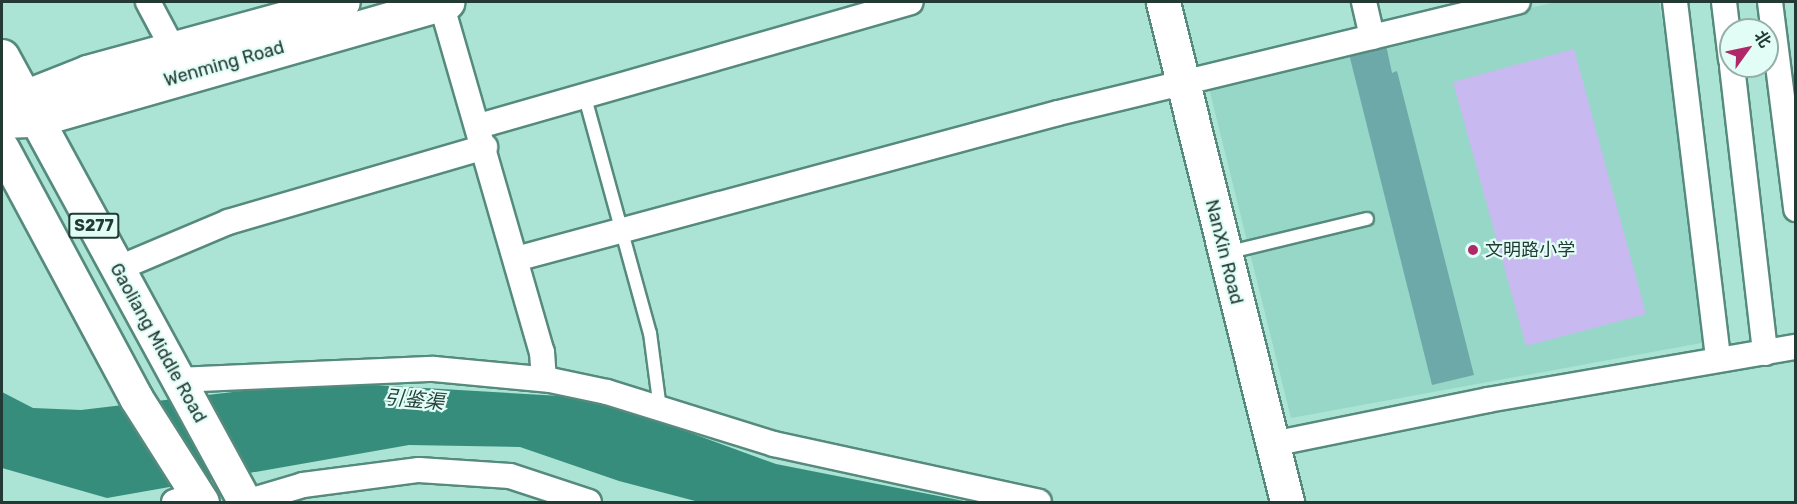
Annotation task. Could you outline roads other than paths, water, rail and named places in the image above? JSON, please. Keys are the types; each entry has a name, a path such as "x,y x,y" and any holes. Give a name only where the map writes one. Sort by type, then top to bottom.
{"main road":[{"name":"Wenming Road","path":"2,121 87,72 343,2"},
{"name":"Wenming Road","path":"21,110 444,2"},
{"name":"NanXin Road","path":"1163,2 1287,502"},
{"name":"Gaoliang Middle Road","path":"2,56 21,110 117,269 244,500"},
{"name":"S277","path":"2,148 188,494"},
{"path":"112,354 153,335"}],"street":[{"path":"148,2 172,47"},
{"path":"444,2 542,352 544,380"},
{"path":"117,269 228,222 482,137 584,94 911,2"},
{"path":"1364,2 1372,37"},
{"path":"516,259 1059,113 1518,2"},
{"path":"1675,2 1718,359"},
{"path":"1724,2 1726,18"},
{"path":"1770,2 1796,208"},
{"path":"1733,78 1765,353"},
{"path":"1272,444 1488,399 1796,347"},
{"path":"182,388 434,369 544,380 660,409 774,444 1010,499 1039,502"},
{"path":"244,500 303,485 419,470 510,476 589,502"}],"lane":[{"path":"584,94 650,333 660,409"},
{"path":"1224,253 1367,219"}],"water":[{"name":"引鉴渠","path":"374,385 578,397 658,421 776,464 969,502 699,502 619,481 520,447 409,445 107,498 2,468 2,392 33,408 81,410 266,388"}],"place":[{"name":"文明路小学","path":"1473,250"}]}
